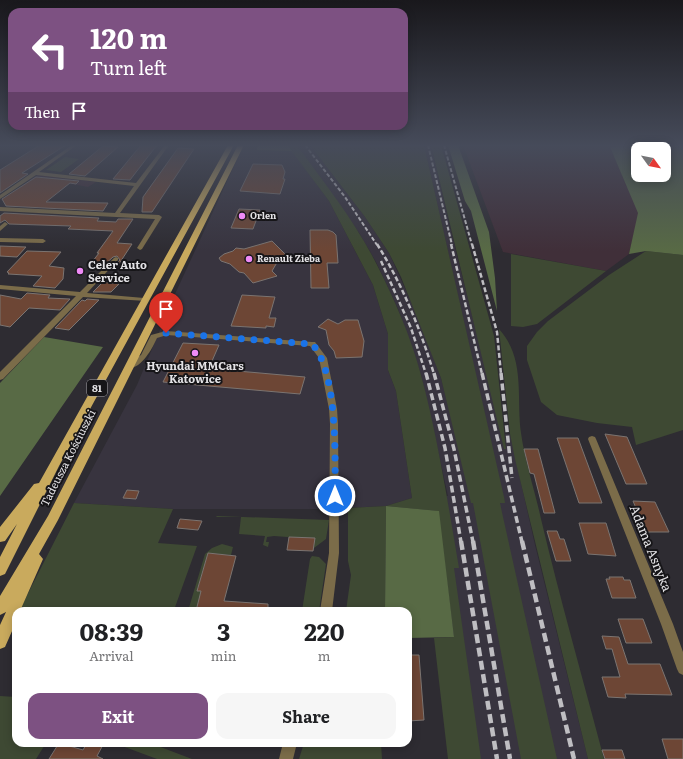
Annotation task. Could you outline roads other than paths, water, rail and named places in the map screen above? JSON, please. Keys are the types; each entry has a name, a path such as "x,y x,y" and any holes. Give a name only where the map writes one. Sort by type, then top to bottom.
{"main road":[{"name":"Tadeusza Kościuszki","path":"0,570 53,466 211,180"},
{"name":"Tadeusza Kościuszki","path":"0,609 52,520 223,180"},
{"path":"0,537 53,466"},
{"path":"15,607 52,520"},
{"path":"0,642 12,614"}],"street":[{"path":"0,197 24,180"},
{"path":"99,180 138,185"},
{"path":"116,215 141,180"},
{"path":"0,209 159,217 140,248"},
{"path":"0,229 5,224"},
{"path":"0,240 43,241"},
{"path":"0,376 116,259"},
{"path":"0,287 82,293 144,300"},
{"path":"130,366 144,356 154,337 166,333 312,344 323,358 333,409 334,424 334,553 327,607"},
{"name":"Adama Asnyka","path":"592,439 683,669"},
{"path":"286,759 289,747"}],"railway":[{"path":"332,180 377,245"},
{"path":"437,180 452,245"},
{"path":"454,180 472,245"},
{"path":"377,244 410,307 434,374"},
{"path":"451,244 482,374"},
{"path":"472,244 497,332 501,374"},
{"path":"381,261 411,328 426,374"},
{"path":"426,373 445,448 461,542"},
{"path":"434,373 454,449 473,542"},
{"path":"482,373 522,542"},
{"path":"501,373 512,478"},
{"path":"461,541 497,759"},
{"path":"473,541 510,759"},
{"path":"522,541 574,759"}],"place":[{"name":"Orlen","path":"242,216"},
{"name":"Renault Zieba","path":"249,259"},
{"name":"Celer Auto Service","path":"80,271"},
{"name":"Hyundai MMCars Katowice","path":"195,353"}]}
